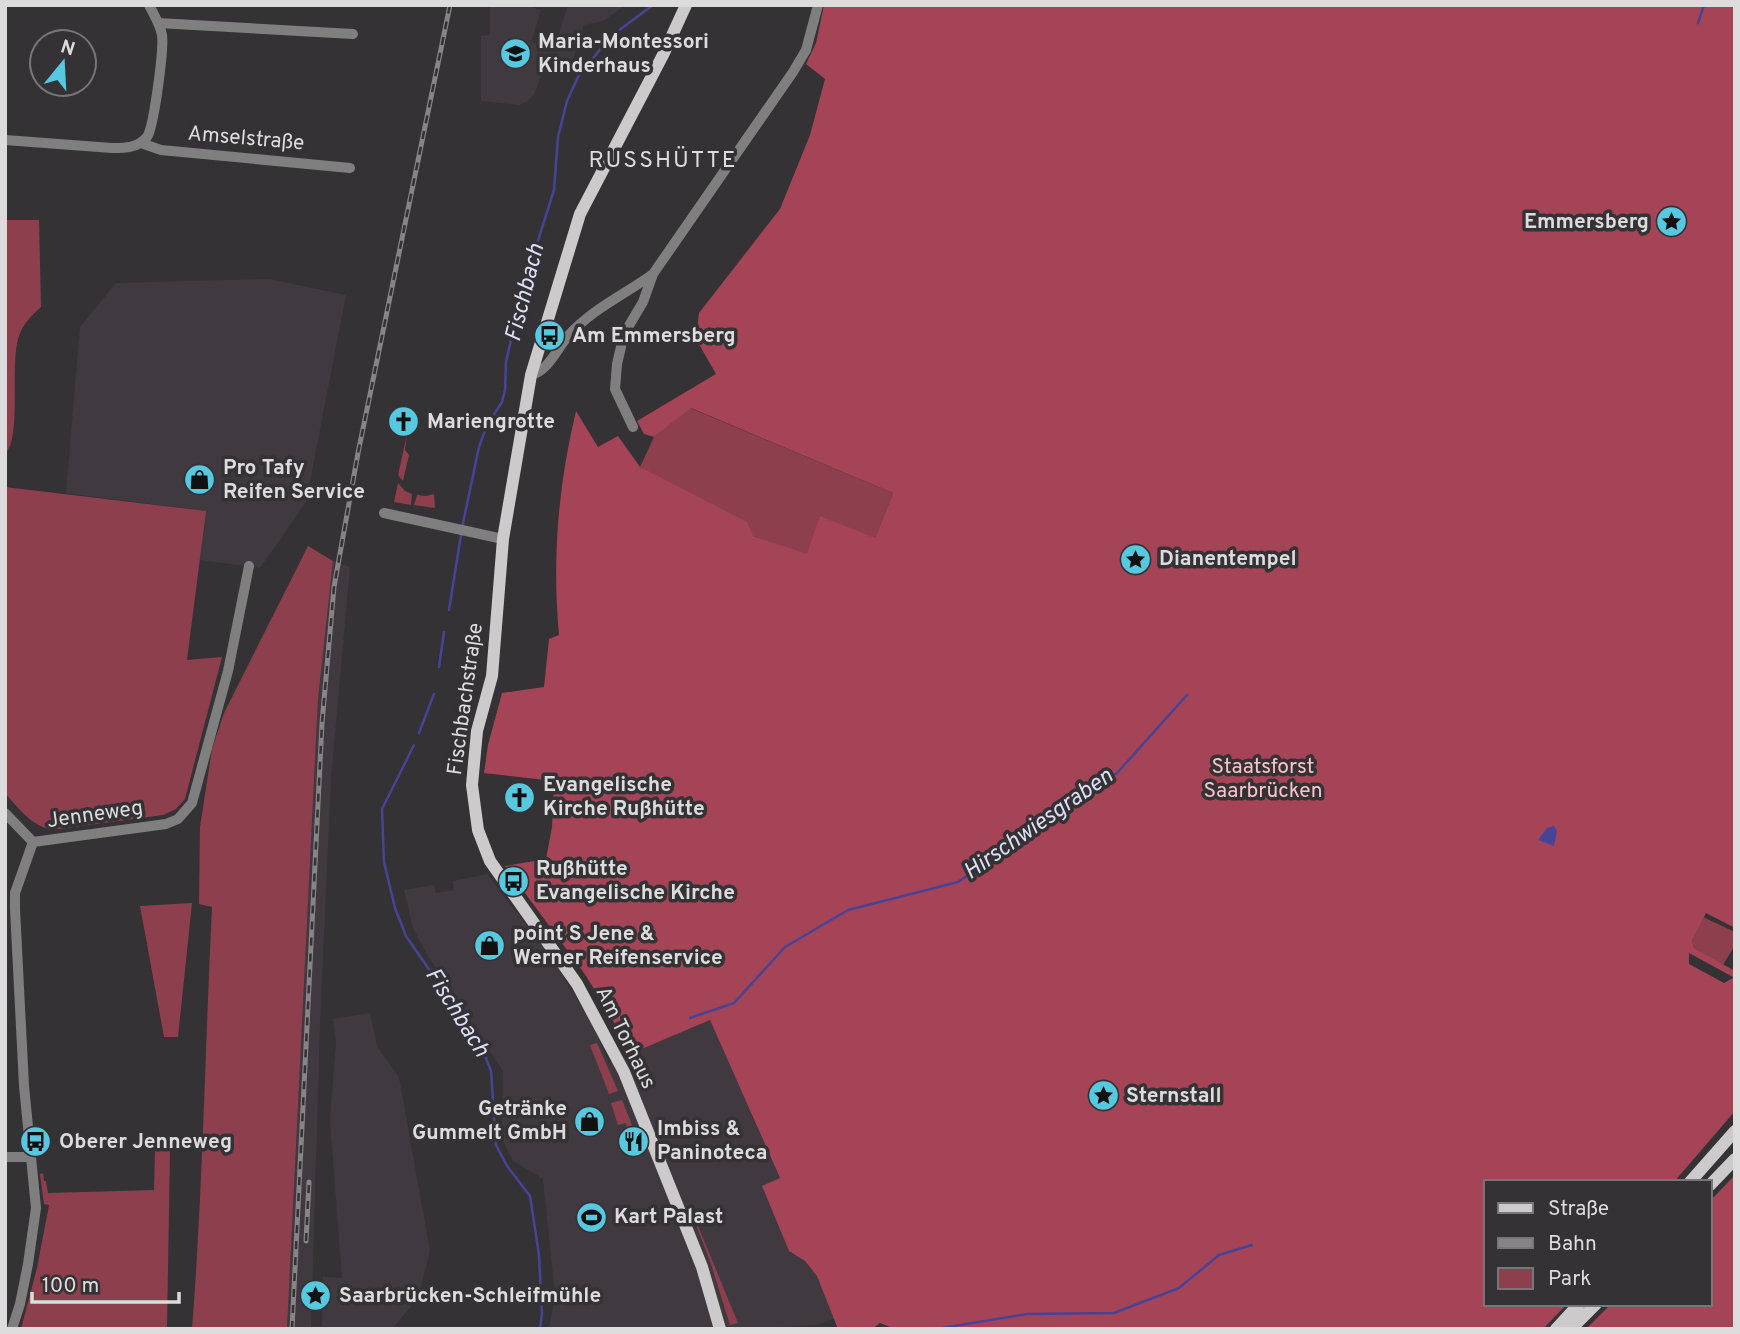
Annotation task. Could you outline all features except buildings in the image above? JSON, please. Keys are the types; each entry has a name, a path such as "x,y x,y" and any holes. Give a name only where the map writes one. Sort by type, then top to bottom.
{"main road":[{"name":"Fischbachstraße","path":"490,861 478,830 472,785 477,731 492,676 503,539 531,376 580,214 686,5"},
{"name":"Am Torhaus","path":"490,861 577,984 624,1072 702,1267 720,1329"},
{"path":"1692,1180 1735,1131"},
{"path":"1712,1183 1735,1159"},
{"path":"1556,1329 1576,1306"},
{"path":"1571,1329 1594,1306"}],"street":[{"path":"5,140 120,148 141,143 151,128 163,45 158,23 149,5"},
{"path":"633,426 615,389 624,334 643,302 653,274 806,50 818,5"},
{"path":"158,23 353,34"},
{"name":"Amselstraße","path":"141,143 161,150 349,168"},
{"path":"531,376 541,372 567,337 592,313 629,292 653,274"},
{"path":"384,513 503,539"},
{"name":"Jenneweg","path":"12,1329 20,1304 36,1218 15,893 33,842 166,824 186,813 192,803 228,671 249,566"},
{"path":"5,813 33,842"},
{"path":"5,939 17,942"},
{"path":"5,1157 30,1157"}],"shaded area":[{"name":"Maria-Montessori Kinderhaus","path":"490,5 526,5 541,10 531,42 554,49 568,5 626,5 603,21 584,25 571,67 552,62 550,70 544,68 534,94 519,105 481,101 481,36 490,35"},
{"path":"269,279 346,295 306,502 260,568 200,560 205,511 66,493 80,327 116,283"},
{"path":"333,561 350,567 331,778 311,1329 287,1329 318,699"},
{"path":"1554,826 1557,831 1554,846 1538,840 1547,828"},
{"path":"487,874 550,956 591,1021 609,1063 710,1020 780,1179 762,1186 789,1251 805,1261 817,1276 835,1318 817,1325 731,1329 549,1329 555,1294 543,1179 512,1160 504,1143 502,1127 503,1071 426,953 413,928 404,890 434,885 436,893 454,890 453,881"},
{"path":"370,1013 377,1047 399,1077 430,1251 418,1298 392,1329 322,1329 323,1277 342,1278 330,1120 336,1043 333,1019"}],"green space":[{"name":"Staatsforst Saarbrücken","path":"824,5 1735,5 1735,928 1706,913 1692,940 1694,948 1735,971 1735,1111 1676,1180 1484,1180 1484,1306 1565,1306 1543,1329 895,1329 880,1323 872,1329 838,1329 817,1276 805,1261 789,1251 762,1186 780,1178 710,1020 630,1054 608,1011 584,973 505,866 546,859 552,827 554,781 484,773 488,745 502,693 544,687 549,639 559,635 556,578 558,523 576,411 598,447 618,436 640,467 747,522 753,536 807,554 820,516 875,538 893,493 691,408 654,437 644,434 637,421 716,374 696,339 699,313 780,209 810,135 825,79 806,64 816,43","holes":["1689,953 1733,978 1724,983 1689,964"]},
{"path":"5,220 39,220 41,307 20,333 15,361 13,431 5,454"},
{"path":"690,408 893,493 875,538 807,555 753,536 640,467 654,437"},
{"path":"407,434 405,450 409,455 403,481 398,475"},
{"path":"398,483 412,494 411,505 394,502"},
{"path":"5,487 206,511 187,660 222,657 185,799 176,809 163,815 51,830 31,820 5,793"},
{"path":"434,494 435,508 414,505 417,495"},
{"path":"308,546 333,561 318,699 287,1329 192,1329 212,907 199,904 200,827 212,749 224,713"},
{"path":"192,903 178,1037 164,1037 140,906"},
{"path":"1703,917 1735,932 1735,945 1723,965 1694,948 1692,940"},
{"path":"597,1043 618,1091 609,1094 590,1045"},
{"path":"622,1100 636,1135 629,1137 635,1151 629,1148 624,1130 627,1129 626,1123 618,1125 611,1103"},
{"path":"155,1149 170,1149 167,1329 21,1329 37,1268 49,1205 44,1204 40,1174 43,1173 48,1193 154,1190"},
{"path":"1735,1175 1735,1329 1586,1329 1609,1306 1712,1306 1712,1199"},
{"path":"693,1214 738,1323 730,1325"}],"waterway":[{"name":"Fischbach","path":"462,528 479,447 487,425 502,402 505,390 506,362 522,291 554,190 558,137 567,101 578,77 610,37 653,5"},
{"path":"1698,23 1704,5"},
{"name":"Fischbach","path":"449,610 461,535"},
{"name":"Fischbach","path":"439,667 444,632"},
{"name":"Fischbach","path":"419,733 434,694"},
{"name":"Hirschwiesgraben","path":"690,1018 734,1003 785,947 848,910 958,882 1117,773 1187,695"},
{"name":"Fischbach","path":"414,745 382,809 384,862 395,908 406,936 480,1043 491,1071 496,1145 507,1166 530,1196 539,1255 542,1314 540,1329"},
{"path":"936,1329 1027,1314 1114,1313 1179,1288 1219,1255 1252,1245"}],"railway":[{"path":"292,1329 322,723 334,587 358,453 450,5"},
{"path":"306,1241 309,1182"}],"place":[{"name":"Maria-Montessori Kinderhaus","path":"515,54"},
{"name":"Emmersberg","path":"1672,222"},
{"name":"Am Emmersberg","path":"549,336"},
{"name":"Mariengrotte","path":"404,422"},
{"name":"Pro Tafy Reifen Service","path":"200,480"},
{"name":"Dianentempel","path":"1136,559"},
{"name":"Evangelische Kirche Rußhütte","path":"520,797"},
{"name":"Rußhütte Evangelische Kirche","path":"513,881"},
{"name":"point S Jene & Werner Reifenservice","path":"490,946"},
{"name":"Sternstall","path":"1103,1096"},
{"name":"Getränke Gummelt GmbH","path":"590,1121"},
{"name":"Imbiss & Paninoteca","path":"634,1141"},
{"name":"Oberer Jenneweg","path":"36,1142"},
{"name":"Kart Palast","path":"591,1217"},
{"name":"Saarbrücken-Schleifmühle","path":"316,1296"}],"district":[{"name":"RUSSHÜTTE","path":"663,161"}]}
